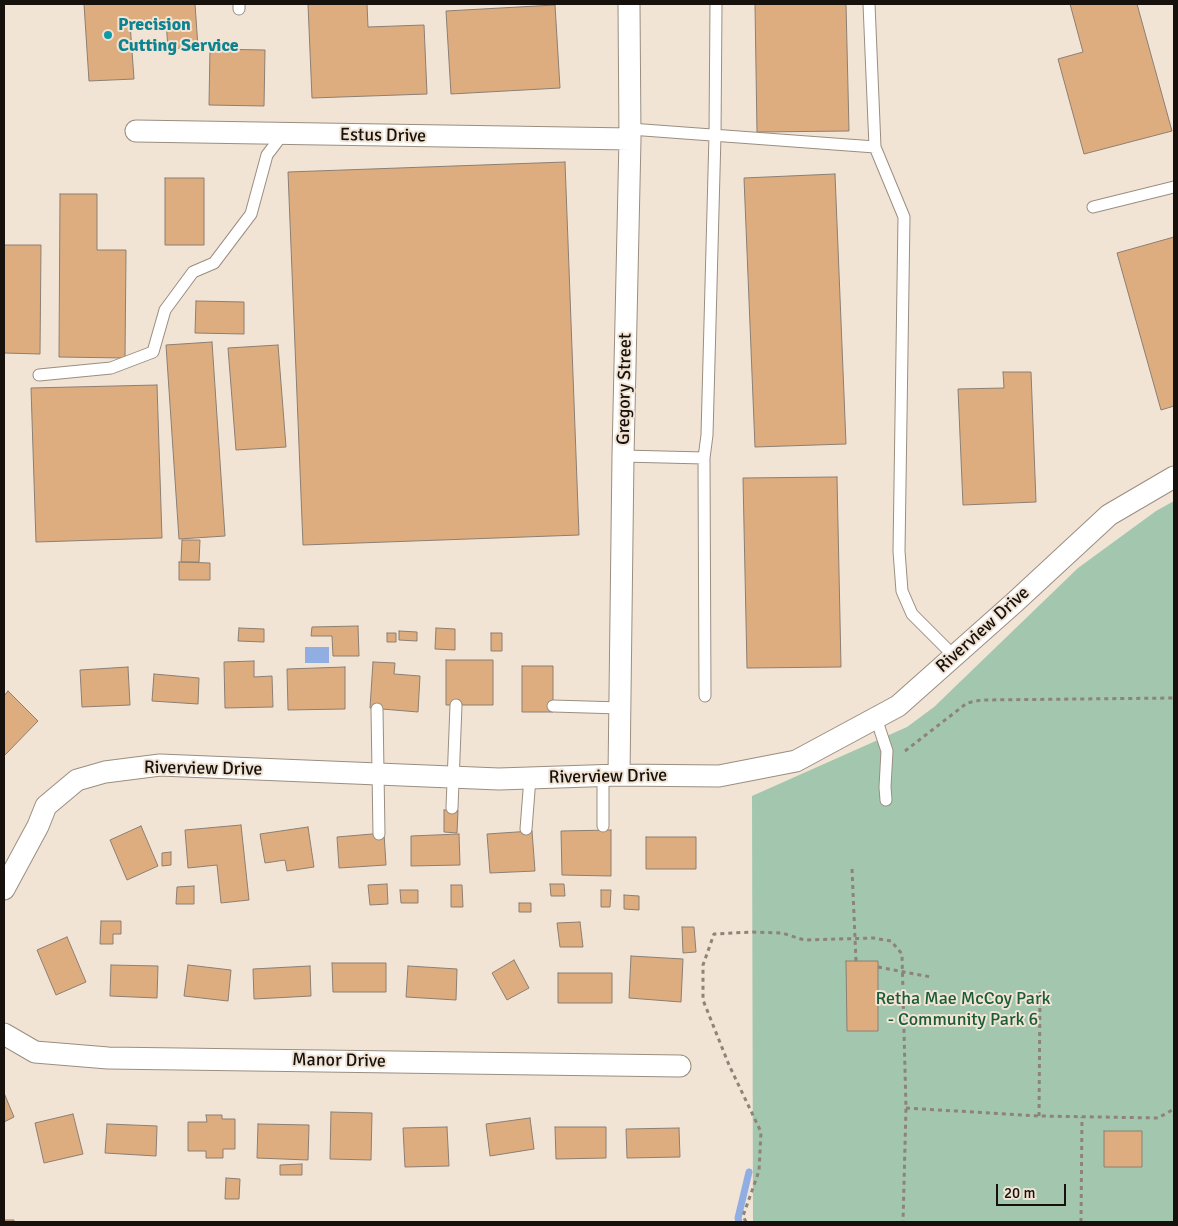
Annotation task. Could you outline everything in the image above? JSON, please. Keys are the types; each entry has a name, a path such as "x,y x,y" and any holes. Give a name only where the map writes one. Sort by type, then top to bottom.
{"street":[{"name":"Gregory Street","path":"611,776 620,708 630,134 629,4"},
{"name":"Estus Drive","path":"136,131 283,134 630,134"},
{"name":"Riverview Drive","path":"4,889 38,826 46,806 77,780 105,772 160,765 499,779 718,776 796,761 898,706 1109,515 1174,477"},
{"name":"Manor Drive","path":"4,1034 35,1052 108,1058 680,1066"}],"lane":[{"path":"705,696 704,458 707,436 715,135 716,4"},
{"path":"869,4 875,147 904,218 899,551 902,591 912,614 954,656"},
{"path":"39,375 111,368 153,352 165,310 193,272 214,263 251,214 268,156 283,134"},
{"path":"630,134 715,135 875,147"},
{"path":"1093,207 1174,187"},
{"path":"623,456 704,458"},
{"path":"452,808 456,705"},
{"path":"553,706 620,708"},
{"path":"377,709 379,834"},
{"path":"876,718 887,751 886,800"},
{"path":"603,826 611,776"},
{"path":"526,829 530,778"}],"path":[{"path":"886,765 967,703 980,700 1174,698"},
{"path":"852,869 856,961"},
{"path":"746,1222 743,1216 758,1170 761,1132 729,1065 703,1000 703,965 714,934 752,932 782,933 804,940 873,938 891,941 902,954 906,1108 903,1222"},
{"path":"878,967 931,977"},
{"path":"1039,1116 1040,990"},
{"path":"906,1108 1039,1116 1158,1118 1174,1109"},
{"path":"1081,1222 1082,1117"}],"green space":[{"name":"Retha Mae McCoy Park - Community Park 6","path":"1174,501 1174,1222 753,1222 752,796 907,727 934,707 1078,568 1156,511"}],"water":[{"path":"305,647 329,647 329,663 305,663"}],"building":[{"name":"Precision Cutting Service","path":"84,4 195,4 198,47 168,49 166,21 130,23 134,79 89,81"},
{"path":"308,4 367,4 368,27 424,25 427,94 312,98"},
{"path":"755,4 846,4 849,131 757,132"},
{"path":"1070,4 1137,4 1172,131 1084,154 1058,59 1083,52"},
{"path":"555,5 560,88 451,94 446,11"},
{"path":"210,49 265,50 264,106 209,105"},
{"path":"565,162 579,535 303,545 288,172"},
{"path":"835,174 846,444 755,447 744,178"},
{"path":"165,178 204,178 204,245 165,245"},
{"path":"60,194 97,194 97,250 126,250 125,358 59,357"},
{"path":"1174,237 1174,406 1161,410 1117,253"},
{"path":"4,245 41,245 40,354 4,353"},
{"path":"196,301 244,302 244,334 195,333"},
{"path":"212,342 225,536 179,539 166,345"},
{"path":"278,345 286,447 236,450 228,348"},
{"path":"1003,372 1031,372 1036,502 963,505 958,389 1004,388"},
{"path":"157,385 162,538 36,542 31,388"},
{"path":"837,477 841,667 747,668 743,478"},
{"path":"182,540 200,540 199,562 181,562"},
{"path":"179,562 210,563 210,580 179,580"},
{"path":"358,626 359,656 333,656 332,636 311,636 312,627"},
{"path":"239,628 264,629 264,642 238,641"},
{"path":"436,628 455,629 455,650 435,649"},
{"path":"399,631 417,632 417,641 399,640"},
{"path":"387,633 396,633 396,642 387,642"},
{"path":"491,633 502,633 502,651 491,651"},
{"path":"446,660 493,660 493,705 446,705"},
{"path":"254,661 254,677 272,676 273,707 225,708 224,662"},
{"path":"373,662 395,663 394,674 420,676 418,712 370,708"},
{"path":"522,666 553,666 553,712 522,712"},
{"path":"128,667 130,705 82,707 80,670"},
{"path":"345,667 345,709 288,710 287,669"},
{"path":"154,674 199,678 198,704 152,701"},
{"path":"8,691 38,721 4,756 4,696"},
{"path":"444,810 458,810 457,833 444,832"},
{"path":"241,825 249,900 221,903 217,865 188,868 185,830"},
{"path":"141,826 158,866 127,880 110,840"},
{"path":"308,827 314,867 287,871 285,860 265,863 260,834"},
{"path":"611,830 611,876 562,875 561,831"},
{"path":"532,831 535,871 490,873 487,834"},
{"path":"384,833 386,865 339,868 337,837"},
{"path":"459,834 460,865 411,866 411,836"},
{"path":"646,837 696,837 696,869 646,869"},
{"path":"171,852 171,865 162,866 162,853"},
{"path":"387,884 388,904 370,905 368,885"},
{"path":"550,884 564,884 565,896 551,896"},
{"path":"451,885 462,885 463,907 451,907"},
{"path":"194,886 194,904 176,904 177,887"},
{"path":"400,890 418,890 418,903 401,903"},
{"path":"601,890 611,890 610,907 601,907"},
{"path":"624,895 639,896 639,910 624,909"},
{"path":"519,903 531,903 531,912 519,912"},
{"path":"101,921 121,921 121,934 113,934 113,944 100,944"},
{"path":"580,922 583,947 560,947 557,923"},
{"path":"682,927 694,927 696,952 683,953"},
{"path":"67,937 86,982 56,995 37,950"},
{"path":"631,956 683,959 681,1002 629,998"},
{"path":"514,960 529,988 507,1000 492,973"},
{"path":"846,961 878,961 878,1031 847,1031"},
{"path":"332,963 386,963 386,992 333,992"},
{"path":"111,965 158,966 157,998 110,996"},
{"path":"188,965 231,970 228,1001 184,996"},
{"path":"310,966 311,996 254,999 253,969"},
{"path":"408,966 457,969 456,1000 406,997"},
{"path":"558,973 612,973 612,1003 558,1003"},
{"path":"4,1093 14,1117 4,1122"},
{"path":"331,1112 372,1113 371,1160 330,1159"},
{"path":"73,1114 83,1154 44,1163 35,1123"},
{"path":"206,1115 222,1115 222,1119 235,1119 235,1149 223,1149 223,1158 206,1158 206,1151 188,1151 188,1122 207,1122"},
{"path":"530,1118 534,1149 490,1156 486,1124"},
{"path":"107,1124 157,1126 156,1156 105,1153"},
{"path":"258,1124 309,1125 308,1160 257,1158"},
{"path":"447,1127 449,1166 405,1167 403,1128"},
{"path":"555,1127 606,1127 606,1158 556,1159"},
{"path":"679,1128 680,1157 627,1158 626,1129"},
{"path":"1104,1131 1142,1131 1142,1167 1104,1167"},
{"path":"302,1164 302,1175 280,1175 280,1165"},
{"path":"226,1178 240,1179 239,1199 225,1199"},
{"path":"4,1220 14,1220 14,1222 4,1222"}],"waterway":[{"path":"739,1222 738,1218 749,1172"}],"place":[{"name":"Precision Cutting Service","path":"108,35"}]}
